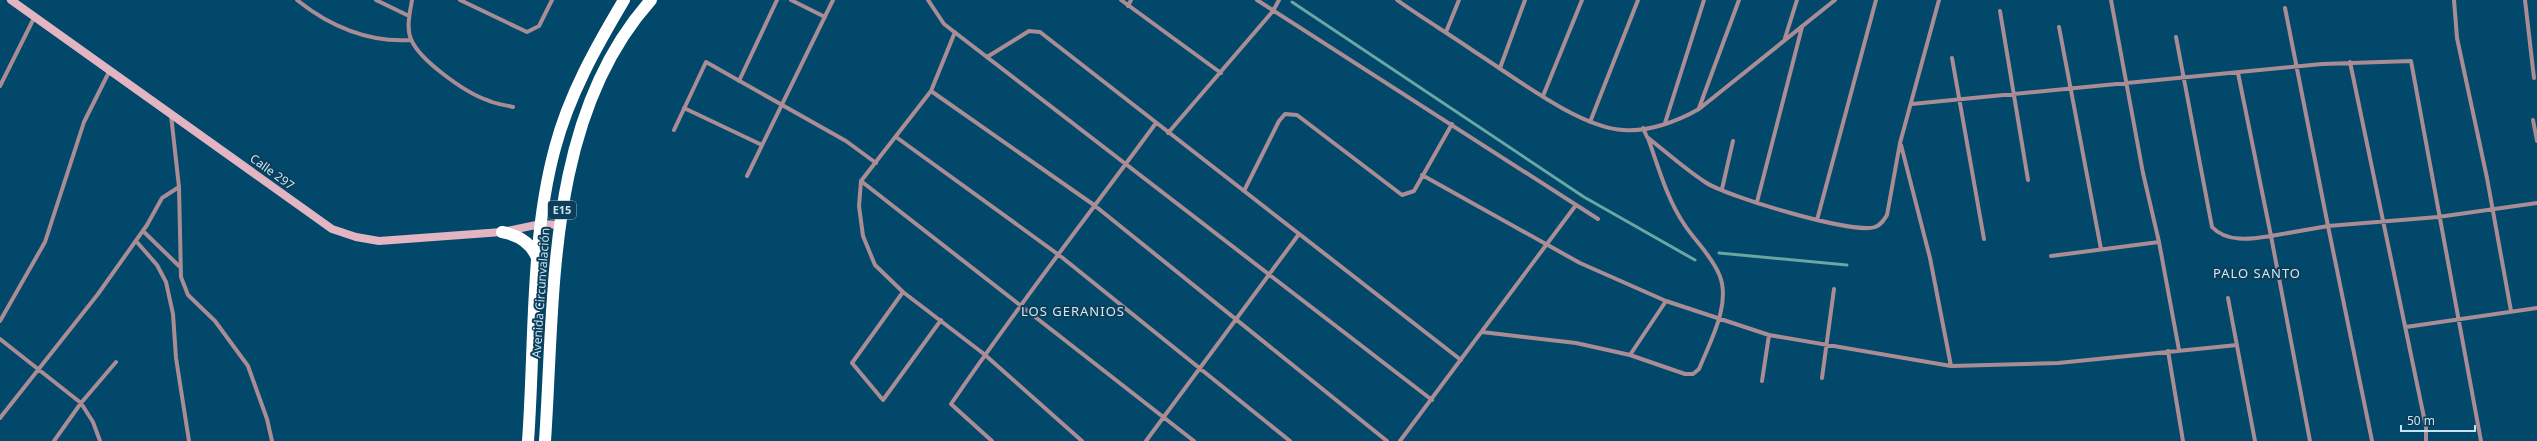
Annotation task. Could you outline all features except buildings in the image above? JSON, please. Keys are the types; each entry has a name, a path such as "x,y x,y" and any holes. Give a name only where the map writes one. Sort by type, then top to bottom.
{"highway":[{"name":"Avenida Circunvalación","path":"528,441 538,258 541,224 548,178 567,110 596,47 624,0"},
{"name":"Avenida Circunvalación","path":"545,441 560,225 571,159 583,120 609,61 640,12 651,0"},
{"path":"502,232 524,240 535,252 538,258"}],"street":[{"name":"Calle 297","path":"11,0 332,229 356,237 379,241 502,232 541,224 560,225"},
{"path":"297,0 318,17 358,34 397,41 411,40"},
{"path":"376,0 409,16"},
{"path":"412,0 409,16 411,40 425,58 455,84 486,100 513,107"},
{"path":"460,0 527,32 539,26 552,0"},
{"path":"739,81 777,0"},
{"path":"791,0 825,17"},
{"path":"748,176 781,104 833,0"},
{"path":"928,0 944,24 1432,400"},
{"path":"1121,0 1221,74"},
{"path":"1128,6 1131,0"},
{"path":"1257,0 1598,219"},
{"path":"1168,133 1221,74 1272,11 1279,0"},
{"path":"1397,0 1543,96 1590,122 1623,130 1665,123 1682,118 1699,108 1835,0"},
{"path":"1405,6 1407,0"},
{"path":"1446,32 1459,0"},
{"path":"1500,68 1525,0"},
{"path":"1543,96 1582,0"},
{"path":"1590,122 1638,0"},
{"path":"1665,123 1704,0"},
{"path":"1699,108 1739,0"},
{"path":"1785,39 1797,0"},
{"path":"1817,220 1876,0"},
{"path":"1647,137 1706,183 1758,202 1817,220 1866,229 1875,227 1882,222 1887,215 1900,143 1940,0"},
{"path":"2111,0 2179,350"},
{"path":"2454,0 2457,38 2493,209 2511,311"},
{"path":"2525,0 2534,78"},
{"path":"2285,8 2372,441"},
{"path":"2000,11 2028,180"},
{"path":"0,86 35,16"},
{"path":"1758,202 1802,27"},
{"path":"2059,27 2101,249"},
{"path":"987,57 1029,31 1040,32 1461,360"},
{"path":"955,32 931,91 861,182 859,206 863,236 875,265 903,292 984,354 1082,441"},
{"path":"2176,37 2212,227 2226,238 2253,239 2328,226 2438,217 2537,203"},
{"path":"1952,58 1984,239"},
{"path":"1912,104 2238,74 2350,62 2411,61 2438,217 2481,441"},
{"path":"674,130 706,62 846,141 876,162"},
{"path":"2350,62 2406,327 2426,427 2426,441"},
{"path":"0,321 45,242 84,122 110,70"},
{"path":"2238,74 2310,441"},
{"path":"931,91 1094,205 1387,441"},
{"path":"684,108 762,144"},
{"path":"1244,191 1280,118 1288,114 1297,115 1399,195 1405,195 1414,191 1452,124"},
{"path":"171,115 179,187 181,277 188,295 215,321 248,366 267,419 272,441"},
{"path":"2533,120 2537,141"},
{"path":"992,441 950,404 1019,304 1059,254 1156,123"},
{"path":"1482,332 1576,343 1630,355 1685,374 1693,374 1699,369 1720,320 1723,285 1719,274 1684,224 1671,198 1642,128"},
{"path":"896,137 1059,254 1290,441"},
{"path":"1722,189 1733,141"},
{"path":"1900,143 1930,258 1951,366"},
{"path":"1422,175 1580,263 1666,301 1769,335 1951,366 2058,363 2237,345"},
{"path":"861,182 1194,441"},
{"path":"0,418 39,370 136,241 162,198 179,187"},
{"path":"1400,441 1576,205"},
{"path":"142,231 180,266"},
{"path":"1146,441 1299,234"},
{"path":"136,241 157,265 166,282 173,314 176,358 189,441"},
{"path":"2051,256 2159,242"},
{"path":"1822,378 1825,345 1834,289"},
{"path":"903,292 852,363 883,400 940,320"},
{"path":"2228,298 2255,441"},
{"path":"1630,355 1666,301"},
{"path":"2406,327 2537,308"},
{"path":"1762,381 1769,335"},
{"path":"0,339 81,403 93,422 100,441"},
{"path":"2168,351 2183,441"},
{"path":"54,441 81,403 116,362"}],"waterway":[{"path":"1292,2 1584,197 1695,260"},
{"path":"1719,253 1847,265"}],"district":[{"name":"PALO SANTO","path":"2257,273"},
{"name":"LOS GERANIOS","path":"1073,311"}]}
